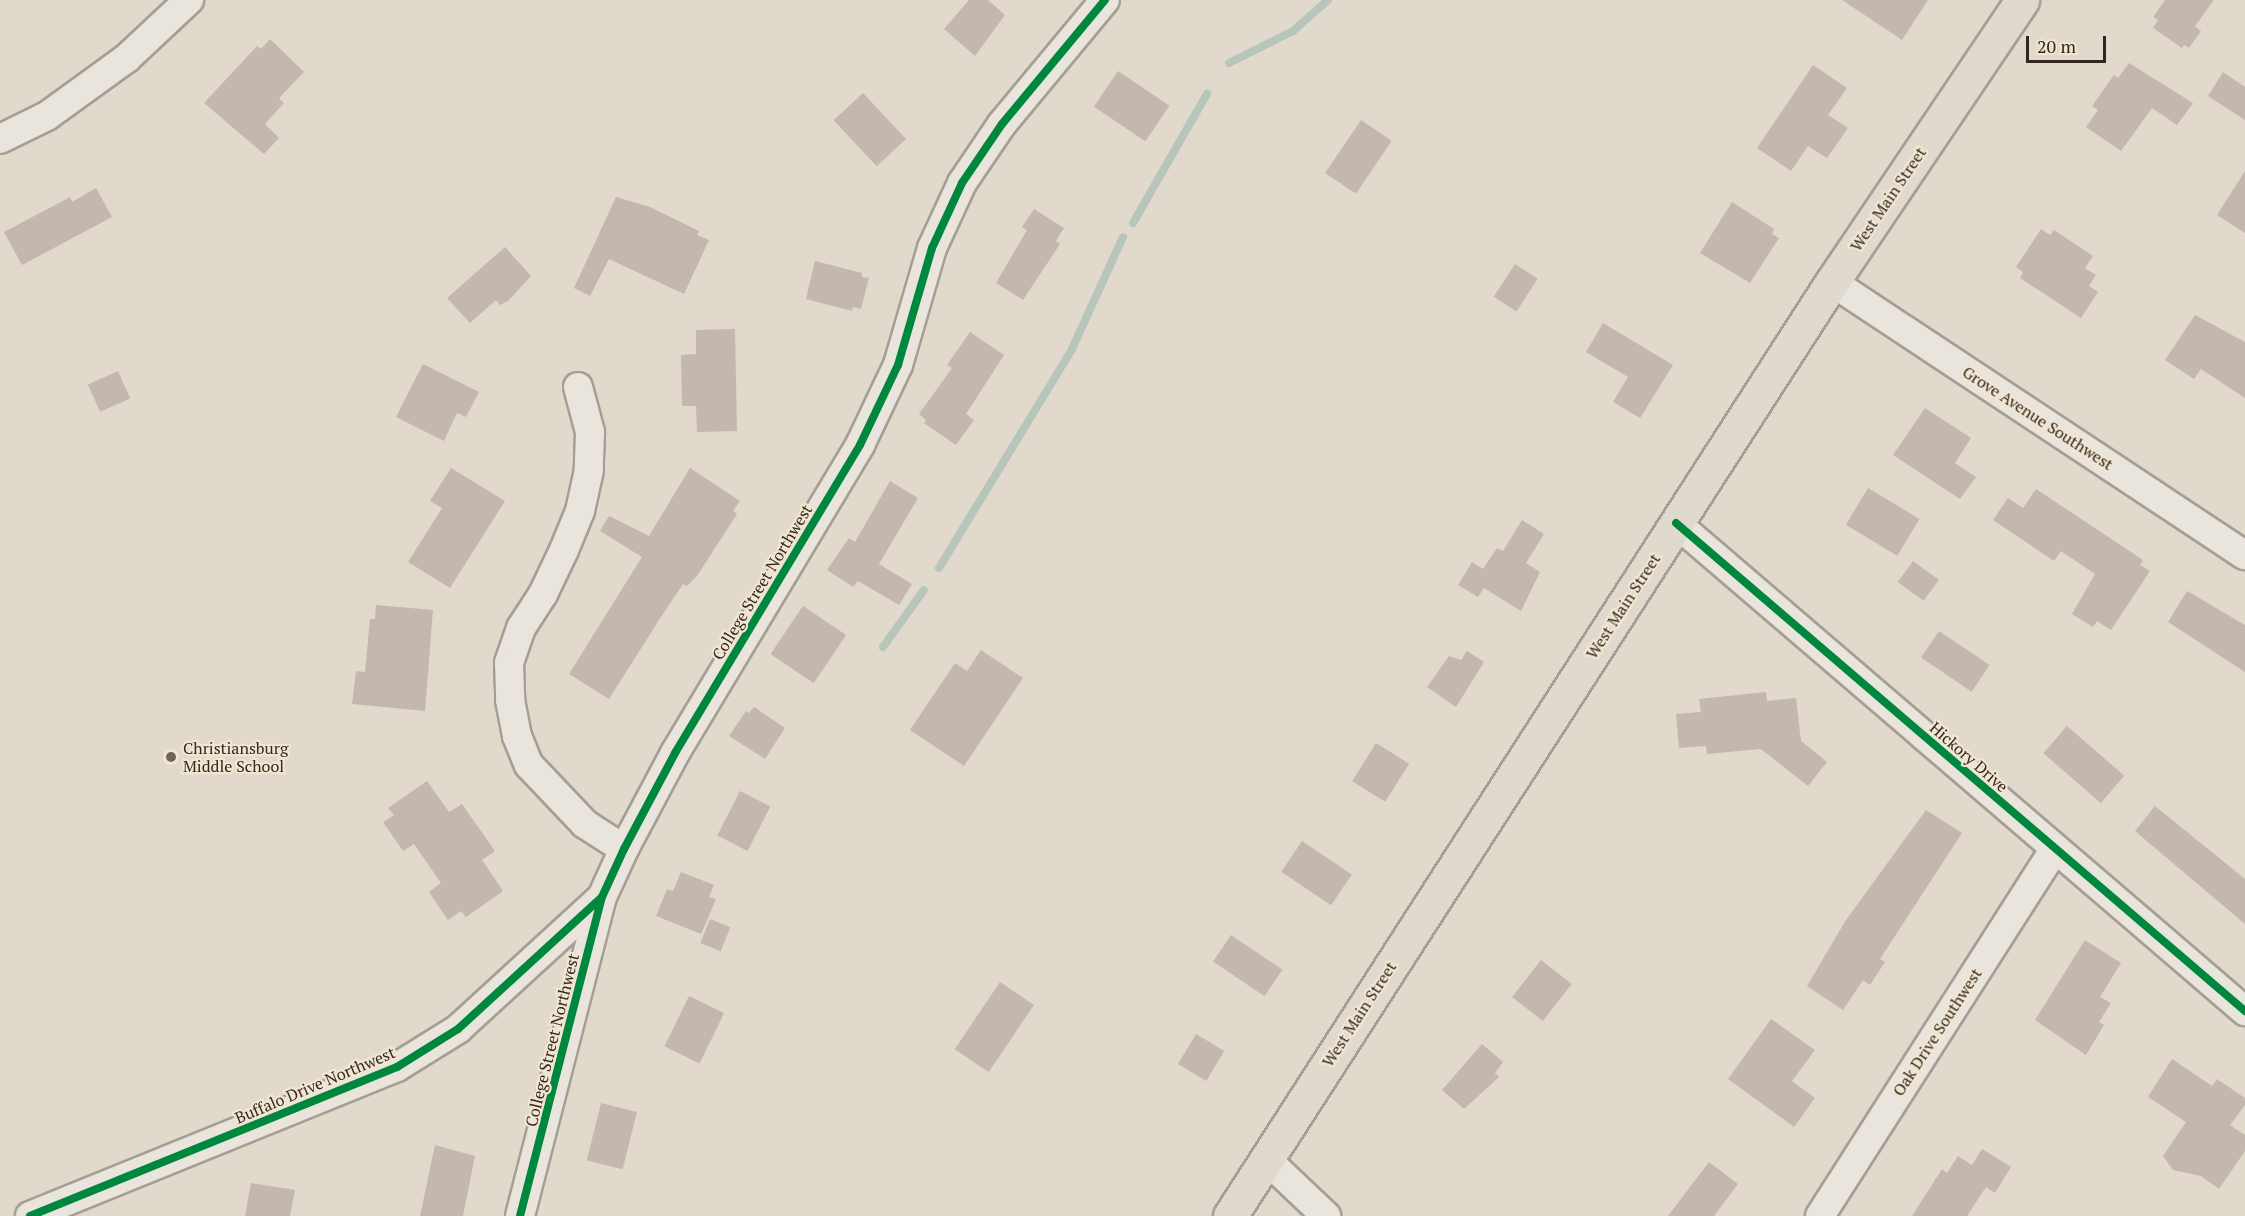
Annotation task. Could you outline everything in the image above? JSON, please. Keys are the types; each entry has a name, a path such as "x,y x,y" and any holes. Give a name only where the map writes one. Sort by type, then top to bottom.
{"main road":[{"name":"West Main Street","path":"1230,1216 1832,282 2022,0"}],"street":[{"path":"0,139 47,116 127,58 189,0"},
{"name":"College Street Northwest","path":"520,1216 602,897 624,849 675,753 860,445 898,365 932,248 962,183 1002,124 1106,0"},
{"name":"Grove Avenue Southwest","path":"1832,282 2245,555"},
{"path":"578,387 590,432 589,470 580,511 564,550 543,594 521,628 509,663 510,700 529,765 585,824 624,849"},
{"name":"Hickory Drive","path":"1676,523 2245,1011"},
{"name":"Oak Drive Southwest","path":"1820,1216 2055,849"},
{"name":"Buffalo Drive Northwest","path":"30,1216 397,1067 458,1029 602,897"},
{"path":"1266,1159 1326,1216"}],"building":[{"path":"969,0 988,0 1005,15 975,56 944,29"},
{"path":"1842,0 1928,0 1902,40"},
{"path":"2165,0 2214,0 2195,26 2201,31 2189,48 2184,45 2182,48 2153,28 2158,20 2153,17"},
{"path":"270,39 304,72 279,98 284,103 265,124 279,138 264,154 204,103 257,46 261,49"},
{"path":"2129,63 2193,103 2177,125 2152,108 2121,151 2086,127 2098,110 2092,106 2114,75 2118,78"},
{"path":"1813,65 1847,88 1828,115 1848,128 1827,158 1808,146 1791,171 1757,148"},
{"path":"1118,71 1169,106 1145,141 1094,107"},
{"path":"2223,72 2245,87 2245,120 2208,96"},
{"path":"863,93 906,139 877,166 834,120"},
{"path":"1361,120 1392,141 1356,194 1325,173"},
{"path":"2245,171 2245,233 2217,215"},
{"path":"96,188 112,217 22,265 4,232 70,197 72,202"},
{"path":"616,197 650,207 699,231 697,235 709,240 684,294 609,259 590,296 574,288"},
{"path":"1732,202 1774,229 1772,234 1779,238 1750,283 1700,253"},
{"path":"1034,209 1064,228 1056,241 1060,244 1023,300 996,283 1027,230 1022,227"},
{"path":"2041,229 2050,235 2054,230 2093,256 2085,268 2096,275 2089,286 2098,292 2081,318 2020,278 2023,272 2016,267"},
{"path":"505,247 531,276 508,301 500,305 496,300 470,323 447,298"},
{"path":"815,261 862,273 862,277 869,278 861,309 853,307 852,311 806,299"},
{"path":"1515,264 1538,279 1516,311 1494,297"},
{"path":"2195,315 2245,342 2245,398 2201,369 2194,379 2165,360"},
{"path":"1603,323 1673,365 1640,418 1613,402 1628,377 1586,352"},
{"path":"735,329 737,431 697,432 696,406 682,406 681,355 696,354 696,330"},
{"path":"970,332 1004,355 966,414 974,420 956,445 924,423 926,420 919,414 952,368 947,365"},
{"path":"423,364 479,392 466,417 457,413 444,441 396,417"},
{"path":"118,371 130,398 100,412 88,384"},
{"path":"1925,408 1971,438 1955,463 1976,477 1960,499 1893,455"},
{"path":"451,468 505,501 450,588 408,562 442,508 430,501"},
{"path":"690,468 740,501 733,511 737,514 697,576 687,586 683,584 609,699 569,674 642,557 600,531 609,516 649,536"},
{"path":"890,481 918,498 879,564 912,584 899,605 858,581 853,587 827,570 849,538 855,542"},
{"path":"1868,488 1919,519 1897,556 1846,525"},
{"path":"2036,489 2143,560 2140,565 2150,571 2111,630 2097,621 2093,627 2072,614 2095,574 2061,551 2054,561 1993,520 2008,498 2023,508"},
{"path":"1522,520 1544,534 1526,563 1540,572 1521,611 1484,588 1478,597 1458,585 1472,562 1483,569 1497,548 1503,551"},
{"path":"1913,561 1939,580 1924,601 1898,582"},
{"path":"2187,591 2245,625 2245,672 2168,622"},
{"path":"376,605 433,610 425,711 352,704 356,671 365,672 370,619 375,619"},
{"path":"803,606 846,635 814,683 771,654"},
{"path":"1939,631 1990,665 1972,692 1921,658"},
{"path":"981,650 1023,678 964,766 910,730 955,663 967,671"},
{"path":"1467,651 1484,662 1456,707 1427,687 1449,656 1461,660"},
{"path":"1766,692 1767,701 1796,698 1801,741 1827,762 1808,786 1761,749 1707,754 1706,746 1679,748 1676,714 1701,712 1699,699"},
{"path":"754,707 785,728 765,759 729,736 746,711 749,713"},
{"path":"2067,726 2124,776 2101,803 2043,753"},
{"path":"1376,743 1409,764 1385,802 1352,781"},
{"path":"427,781 449,812 462,804 495,851 482,860 503,891 466,917 461,911 448,920 429,892 441,883 414,844 403,851 383,822 394,815 388,808"},
{"path":"740,791 770,806 748,851 717,836"},
{"path":"2155,806 2245,879 2245,924 2135,831"},
{"path":"1926,810 1962,833 1880,959 1885,962 1870,985 1863,980 1843,1010 1807,986 1846,920"},
{"path":"1302,841 1352,875 1331,905 1281,872"},
{"path":"681,872 714,885 709,897 716,899 701,934 656,916 667,889 673,891"},
{"path":"710,919 730,927 721,951 700,943"},
{"path":"1231,935 1282,970 1265,996 1213,962"},
{"path":"2085,940 2121,963 2100,997 2111,1003 2099,1022 2104,1025 2086,1055 2035,1020"},
{"path":"1541,960 1572,984 1543,1021 1512,997"},
{"path":"1000,982 1034,1005 989,1072 955,1049"},
{"path":"689,996 724,1013 700,1063 664,1046"},
{"path":"1771,1019 1815,1050 1792,1081 1815,1098 1794,1127 1728,1079"},
{"path":"1196,1034 1224,1051 1206,1081 1178,1064"},
{"path":"1482,1044 1503,1062 1495,1073 1499,1077 1464,1109 1442,1090"},
{"path":"2172,1059 2212,1086 2217,1079 2245,1098 2245,1105 2230,1125 2245,1135 2245,1151 2219,1189 2201,1176 2173,1170 2163,1156 2186,1122 2148,1097"},
{"path":"601,1103 637,1112 623,1169 587,1160"},
{"path":"435,1145 475,1156 463,1216 420,1216"},
{"path":"1982,1149 2011,1167 1995,1193 1986,1187 1967,1216 1912,1216 1942,1169 1947,1173 1958,1156 1972,1165"},
{"path":"1709,1162 1738,1184 1714,1216 1668,1216"},
{"path":"251,1183 295,1190 290,1216 245,1216"}],"waterway":[{"path":"1229,63 1293,31 1328,0"},
{"path":"1133,223 1207,94"},
{"path":"939,568 1072,349 1123,237"},
{"path":"883,647 924,590"}],"cycle path":[{"path":"520,1216 602,897 624,849 675,753 860,445 898,365 932,248 962,183 1002,124 1105,0"},
{"path":"1676,523 2245,1011"},
{"path":"30,1216 397,1067 458,1029 602,897"}],"place":[{"name":"Christiansburg Middle School","path":"171,757"}]}
